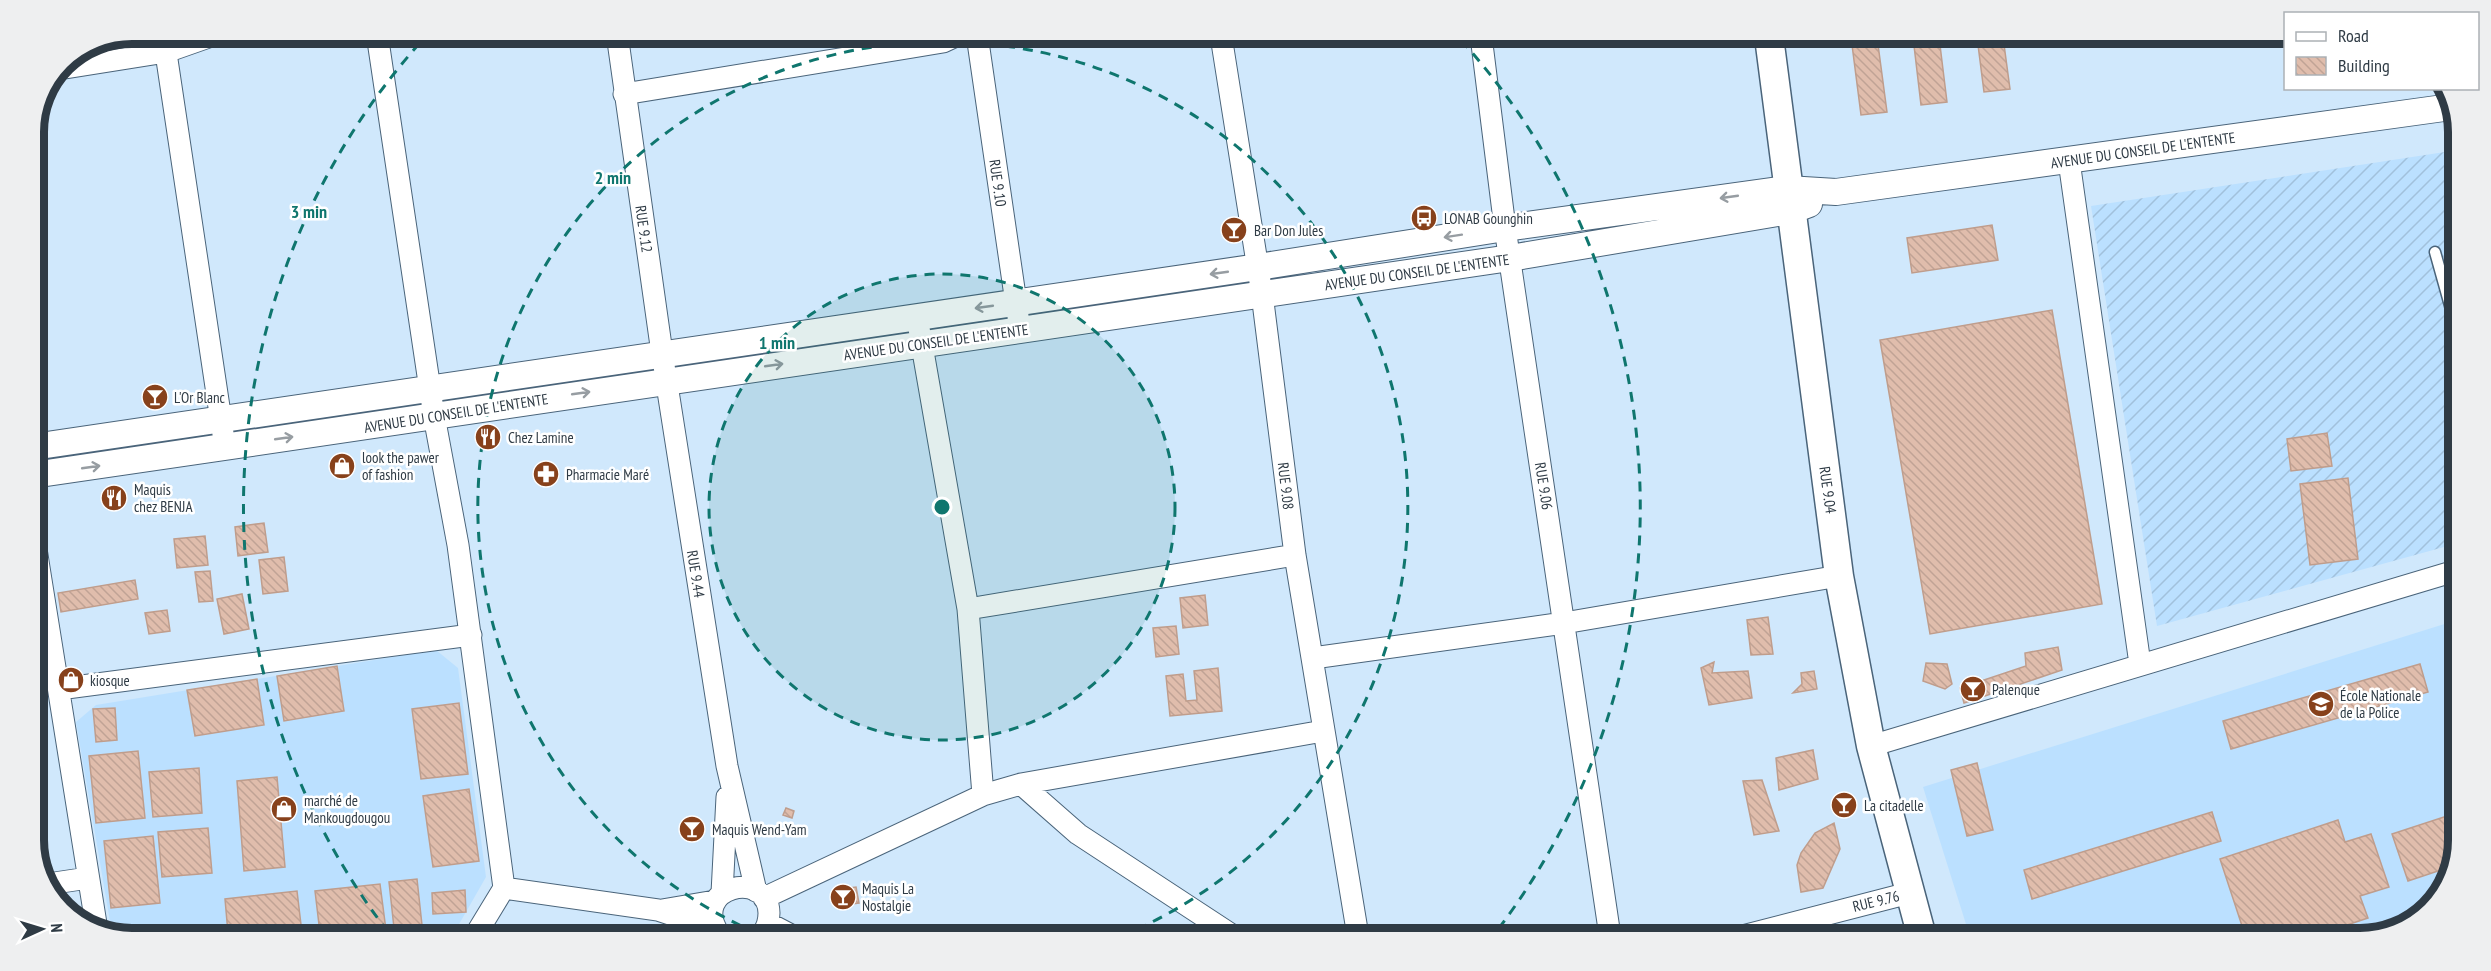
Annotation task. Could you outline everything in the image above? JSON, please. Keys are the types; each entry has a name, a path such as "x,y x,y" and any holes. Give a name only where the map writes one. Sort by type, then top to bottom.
{"main road":[{"name":"RUE 9.04","path":"1770,44 1839,576 1871,746 1919,928"}],"street":[{"path":"74,65 161,44"},
{"path":"165,44 225,447"},
{"path":"378,44 434,416 458,546 504,888 480,928"},
{"name":"RUE 9.12","path":"618,44 666,381"},
{"path":"624,94 870,44"},
{"name":"RUE 9.10","path":"978,44 1020,330"},
{"name":"RUE 9.08","path":"1222,44 1262,294 1295,555 1357,928"},
{"name":"RUE 9.06","path":"1482,44 1505,228 1609,928"},
{"name":"AVENUE DU CONSEIL DE L'ENTENTE","path":"43,473 1510,258 1836,192 2444,107"},
{"path":"2069,161 2140,664"},
{"name":"AVENUE DU CONSEIL DE L'ENTENTE","path":"43,445 1258,267 1505,228 1789,200"},
{"path":"917,316 968,609 983,795"},
{"name":"RUE 9.44","path":"666,381 726,766"},
{"path":"968,609 1295,555"},
{"path":"1871,746 2448,573"},
{"path":"1313,658 1564,622 1839,576"},
{"path":"44,595 95,919"},
{"path":"59,689 471,635"},
{"path":"760,894 983,795 1021,784 1323,731"},
{"path":"726,766 760,894 769,909 765,928"},
{"path":"717,912 728,803 726,766"},
{"path":"1021,784 1078,834 1221,928"},
{"path":"55,883 88,878"},
{"path":"504,888 658,910 685,919 717,912 732,887 744,886 760,894"},
{"name":"RUE 9.76","path":"1770,928 1909,892"}],"lane":[{"path":"2435,252 2447,296"}],"shaded area":[{"path":"2447,152 2448,546 2157,626 2091,206"},
{"name":"École Nationale de la Police","path":"2448,623 2447,851 2436,883 2422,902 2403,916 2388,923 2359,928 1967,928 1923,787"},
{"name":"marché de Mankougdougou","path":"436,650 458,668 486,877 458,926 442,928 132,928 111,925 76,722 96,705"}],"building":[{"path":"1852,44 1878,44 1887,112 1861,115"},
{"path":"1914,44 1940,44 1947,102 1921,105"},
{"path":"1978,44 2004,44 2010,89 1984,92"},
{"path":"2126,44 2147,44 2126,47"},
{"path":"1992,225 1998,260 1912,273 1907,238"},
{"path":"2052,310 2102,604 1930,634 1880,340"},
{"path":"2327,433 2332,466 2291,471 2287,439"},
{"path":"2348,478 2358,559 2310,565 2300,484"},
{"path":"264,523 268,552 238,556 235,527"},
{"path":"205,536 208,565 177,568 174,539"},
{"path":"284,557 288,591 263,594 259,560"},
{"path":"210,571 213,601 199,602 195,572"},
{"path":"135,580 138,599 61,612 58,593"},
{"path":"242,594 249,629 224,634 217,599"},
{"path":"1205,595 1208,625 1183,628 1180,598"},
{"path":"167,610 170,631 149,634 145,613"},
{"path":"1768,617 1773,654 1751,655 1747,620"},
{"path":"1176,626 1179,654 1156,657 1153,628"},
{"path":"2058,647 2062,670 1964,703 1960,688 2026,666 2025,653"},
{"path":"1714,662 1712,673 1748,671 1752,698 1709,705 1701,668"},
{"path":"1926,663 1947,664 1952,684 1945,689 1923,681"},
{"path":"2420,664 2428,692 2231,749 2223,721"},
{"path":"337,666 344,711 284,721 277,676"},
{"path":"1218,668 1222,711 1170,716 1166,676 1183,674 1186,701 1197,700 1194,671"},
{"path":"1814,671 1817,689 1793,693 1802,684 1801,673"},
{"path":"257,679 264,725 195,736 187,690"},
{"path":"459,703 468,774 421,779 412,709"},
{"path":"115,708 117,740 96,742 93,709"},
{"path":"1813,750 1818,779 1779,790 1776,758"},
{"path":"138,751 145,818 96,823 89,756"},
{"path":"1977,763 1993,830 1967,836 1951,770"},
{"path":"199,768 202,813 153,817 149,772"},
{"path":"277,777 285,867 244,871 237,781"},
{"path":"1762,780 1779,831 1754,835 1743,781"},
{"path":"44,788 47,819 44,822"},
{"path":"469,789 479,861 433,867 423,796"},
{"path":"786,808 794,811 792,818 783,815"},
{"path":"2212,812 2221,841 2032,899 2024,870"},
{"path":"2448,816 2447,851 2442,870 2408,881 2392,834"},
{"path":"2338,820 2345,842 2371,834 2389,887 2360,896 2368,918 2338,928 2243,928 2220,859"},
{"path":"1834,823 1840,849 1823,888 1801,892 1797,865 1801,853 1815,833"},
{"path":"208,828 212,873 162,877 158,832"},
{"path":"153,836 160,903 111,908 104,841"},
{"path":"417,879 422,925 394,928 389,882"},
{"path":"380,884 386,928 319,928 315,891"},
{"path":"856,887 859,903 844,905 842,889"},
{"path":"465,890 466,912 433,914 432,893"},
{"path":"297,891 301,928 228,928 225,899"}],"place":[{"name":"LONAB Gounghin","path":"1424,218"},
{"name":"Bar Don Jules","path":"1234,230"},
{"name":"L'Or Blanc","path":"155,397"},
{"name":"Chez Lamine","path":"488,437"},
{"name":"look the pawer of fashion","path":"342,466"},
{"name":"Pharmacie Maré","path":"546,474"},
{"name":"Maquis chez BENJA","path":"114,498"},
{"name":"kiosque","path":"71,680"},
{"name":"Palenque","path":"1973,689"},
{"name":"École Nationale de la Police","path":"2321,704"},
{"name":"La citadelle","path":"1844,805"},
{"name":"marché de Mankougdougou","path":"284,809"},
{"name":"Maquis Wend-Yam","path":"692,829"},
{"name":"Maquis La Nostalgie","path":"843,897"}]}
